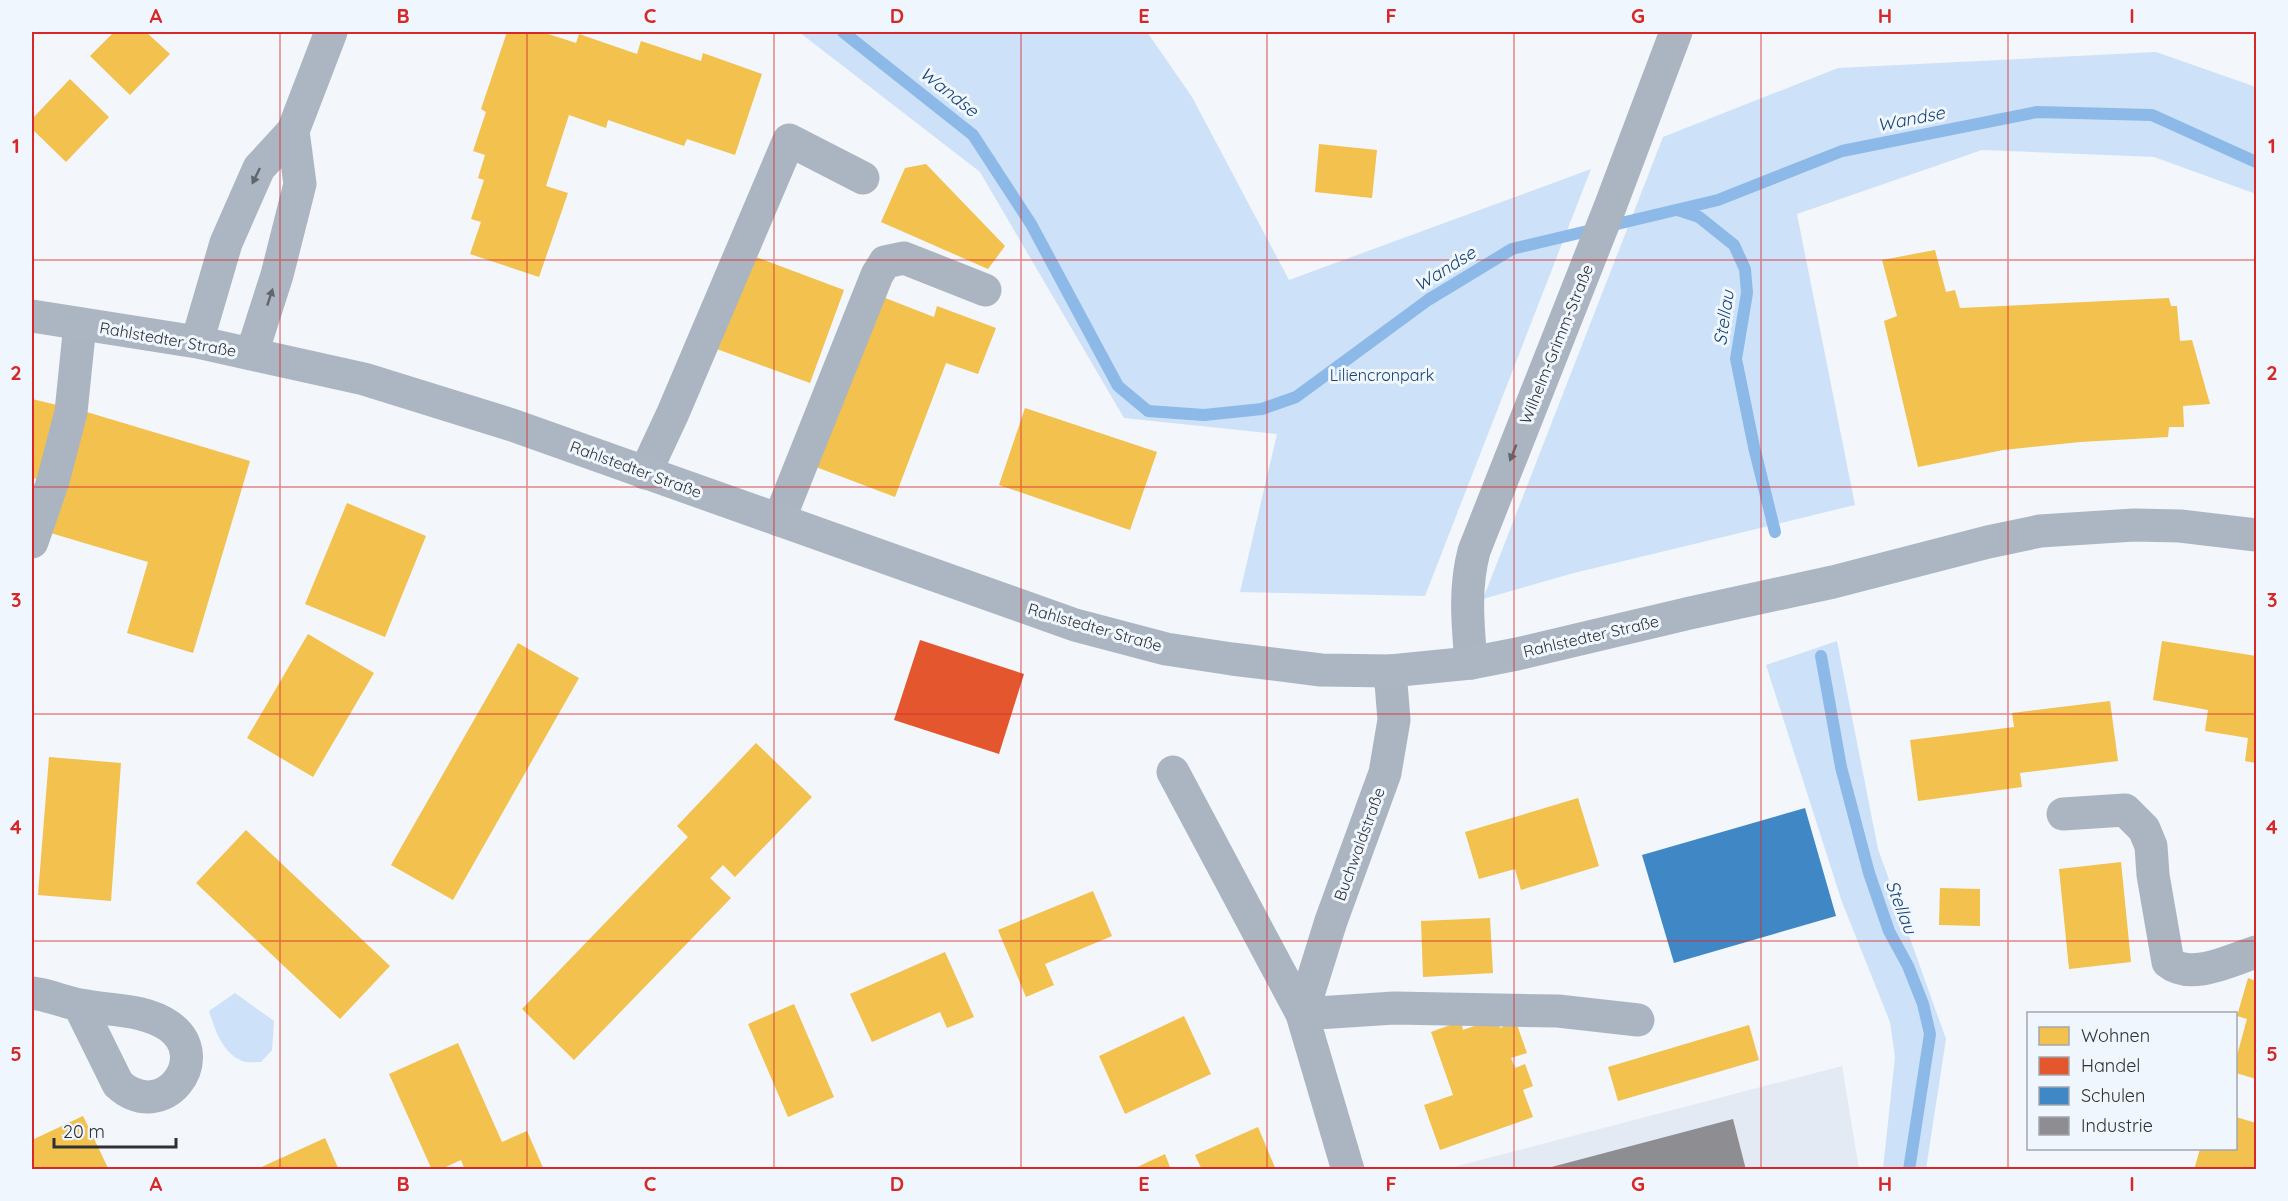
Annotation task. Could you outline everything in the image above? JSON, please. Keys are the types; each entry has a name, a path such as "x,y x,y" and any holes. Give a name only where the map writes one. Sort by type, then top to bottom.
{"main road":[{"path":"197,342 226,243 259,168 293,131 331,32"},
{"path":"252,353 277,275 300,184 293,131"},
{"name":"Rahlstedter Straße","path":"32,316 197,342 364,379 512,425 1075,625 1167,649 1303,668 1390,671 1471,663 1833,582 2040,531 2134,525 2180,526 2256,535"}],"street":[{"name":"Wilhelm-Grimm-Straße","path":"1471,663 1467,607 1469,568 1474,551 1610,207 1676,32"},
{"path":"645,472 673,413 789,141 863,178"},
{"path":"779,520 877,275 885,262 904,258 985,290"},
{"path":"32,542 53,481 71,412 80,324"},
{"name":"Buchwaldstraße","path":"1302,1014 1331,921 1384,773 1394,720 1390,671"},
{"path":"1173,772 1302,1014 1348,1170"},
{"path":"2063,814 2125,810 2144,829 2151,846 2168,962 2176,969 2197,970 2256,952"},
{"path":"32,993 49,995 79,1005"},
{"path":"1302,1014 1394,1008 1558,1011 1638,1020"}],"shaded area":[{"path":"1842,1066 1859,1169 1442,1170"}],"green space":[{"name":"Liliencronpark","path":"799,32 1147,32 1192,97 1289,280 1591,169 1425,596 1240,592 1277,434 1124,418 980,172"},
{"path":"2156,52 2256,87 2256,194 2154,157 1982,150 1797,214 1855,505 1574,573 1483,599 1663,137 1838,68"},
{"path":"1837,641 1878,849 1946,1039 1926,1169 1883,1169 1895,1057 1890,1022 1842,902 1766,665"},
{"path":"235,993 274,1021 272,1050 261,1062 244,1062 235,1057 224,1046 214,1026 209,1011"}],"building: Wohnen":[{"path":"114,32 146,32 170,54 130,95 90,56"},
{"path":"507,32 542,32 576,43 579,34 637,54 641,41 701,61 703,53 762,74 735,155 687,139 684,146 608,120 606,128 569,115 546,186 568,193 539,277 470,254 481,222 471,219 484,180 478,178 485,155 473,151 486,112 481,109"},
{"path":"70,79 109,117 66,162 32,129 32,119"},
{"path":"1319,144 1377,150 1372,198 1315,192"},
{"path":"926,164 1005,246 988,269 881,222 905,168"},
{"path":"1935,250 1946,292 1955,290 1960,308 2169,298 2171,306 2177,306 2180,341 2192,340 2210,404 2183,406 2184,427 2169,427 2168,437 2080,442 2003,450 1918,467 1884,321 1897,316 1882,260"},
{"path":"748,254 844,290 810,383 714,348"},
{"path":"880,296 934,317 937,306 996,328 978,374 946,363 895,497 816,467"},
{"path":"32,399 61,406 42,480 32,478"},
{"path":"1025,408 1157,452 1130,530 999,485"},
{"path":"80,410 250,461 193,653 127,633 148,562 44,531"},
{"path":"347,503 426,536 385,637 305,604"},
{"path":"308,634 374,673 313,777 247,738"},
{"path":"2162,641 2256,656 2256,763 2245,761 2248,738 2205,731 2208,710 2153,700"},
{"path":"518,643 579,678 453,900 391,865"},
{"path":"2110,701 2118,761 2020,773 2022,787 1918,801 1910,740 2014,727 2012,713"},
{"path":"756,743 812,797 735,877 723,865 710,878 731,898 574,1060 522,1009 688,837 677,826"},
{"path":"49,757 121,763 111,901 38,895"},
{"path":"1578,798 1599,866 1521,890 1515,869 1479,879 1465,832"},
{"path":"246,830 390,966 340,1019 196,883"},
{"path":"2121,862 2131,962 2069,969 2059,869"},
{"path":"1940,888 1980,889 1980,926 1939,925"},
{"path":"1093,891 1112,936 1045,964 1054,985 1026,997 998,930"},
{"path":"1490,918 1493,973 1423,977 1421,921"},
{"path":"945,952 974,1017 947,1028 940,1012 872,1042 850,994"},
{"path":"2248,978 2256,981 2256,1079 2237,1073 2237,1055 2247,1019 2237,1016"},
{"path":"794,1004 834,1097 788,1117 748,1024"},
{"path":"1184,1016 1211,1074 1125,1114 1099,1056"},
{"path":"1497,1018 1500,1028 1516,1022 1527,1053 1511,1058 1515,1068 1525,1064 1533,1086 1523,1090 1533,1117 1440,1150 1424,1105 1453,1095 1431,1032 1461,1021 1463,1030"},
{"path":"1749,1025 1759,1060 1618,1101 1608,1067"},
{"path":"458,1043 502,1142 527,1131 544,1170 465,1170 461,1160 439,1170 432,1170 389,1074"},
{"path":"83,1116 109,1170 32,1170 32,1140"},
{"path":"2237,1117 2256,1123 2256,1170 2194,1170 2200,1150 2237,1150"},
{"path":"1258,1127 1276,1170 1202,1170 1195,1155"},
{"path":"325,1138 339,1170 255,1170"},
{"path":"1165,1154 1171,1170 1131,1170"}],"building: Handel":[{"path":"920,640 1024,674 999,754 894,720"}],"building: Schulen":[{"path":"1805,808 1836,916 1674,963 1642,855"}],"building: Industrie":[{"path":"1733,1119 1746,1170 1544,1170 1544,1169"}],"waterway":[{"name":"Wandse","path":"843,32 973,135 1031,224 1118,386 1148,411 1204,415 1262,409 1296,397 1428,300 1512,249 1718,200 1842,151 2037,112 2152,115 2256,162"},
{"name":"Stellau","path":"1678,210 1699,217 1734,245 1745,269 1747,293 1736,359 1775,532"},
{"name":"Stellau","path":"1821,656 1841,767 1869,873 1889,931 1908,966 1923,1004 1930,1034 1909,1170"}]}
